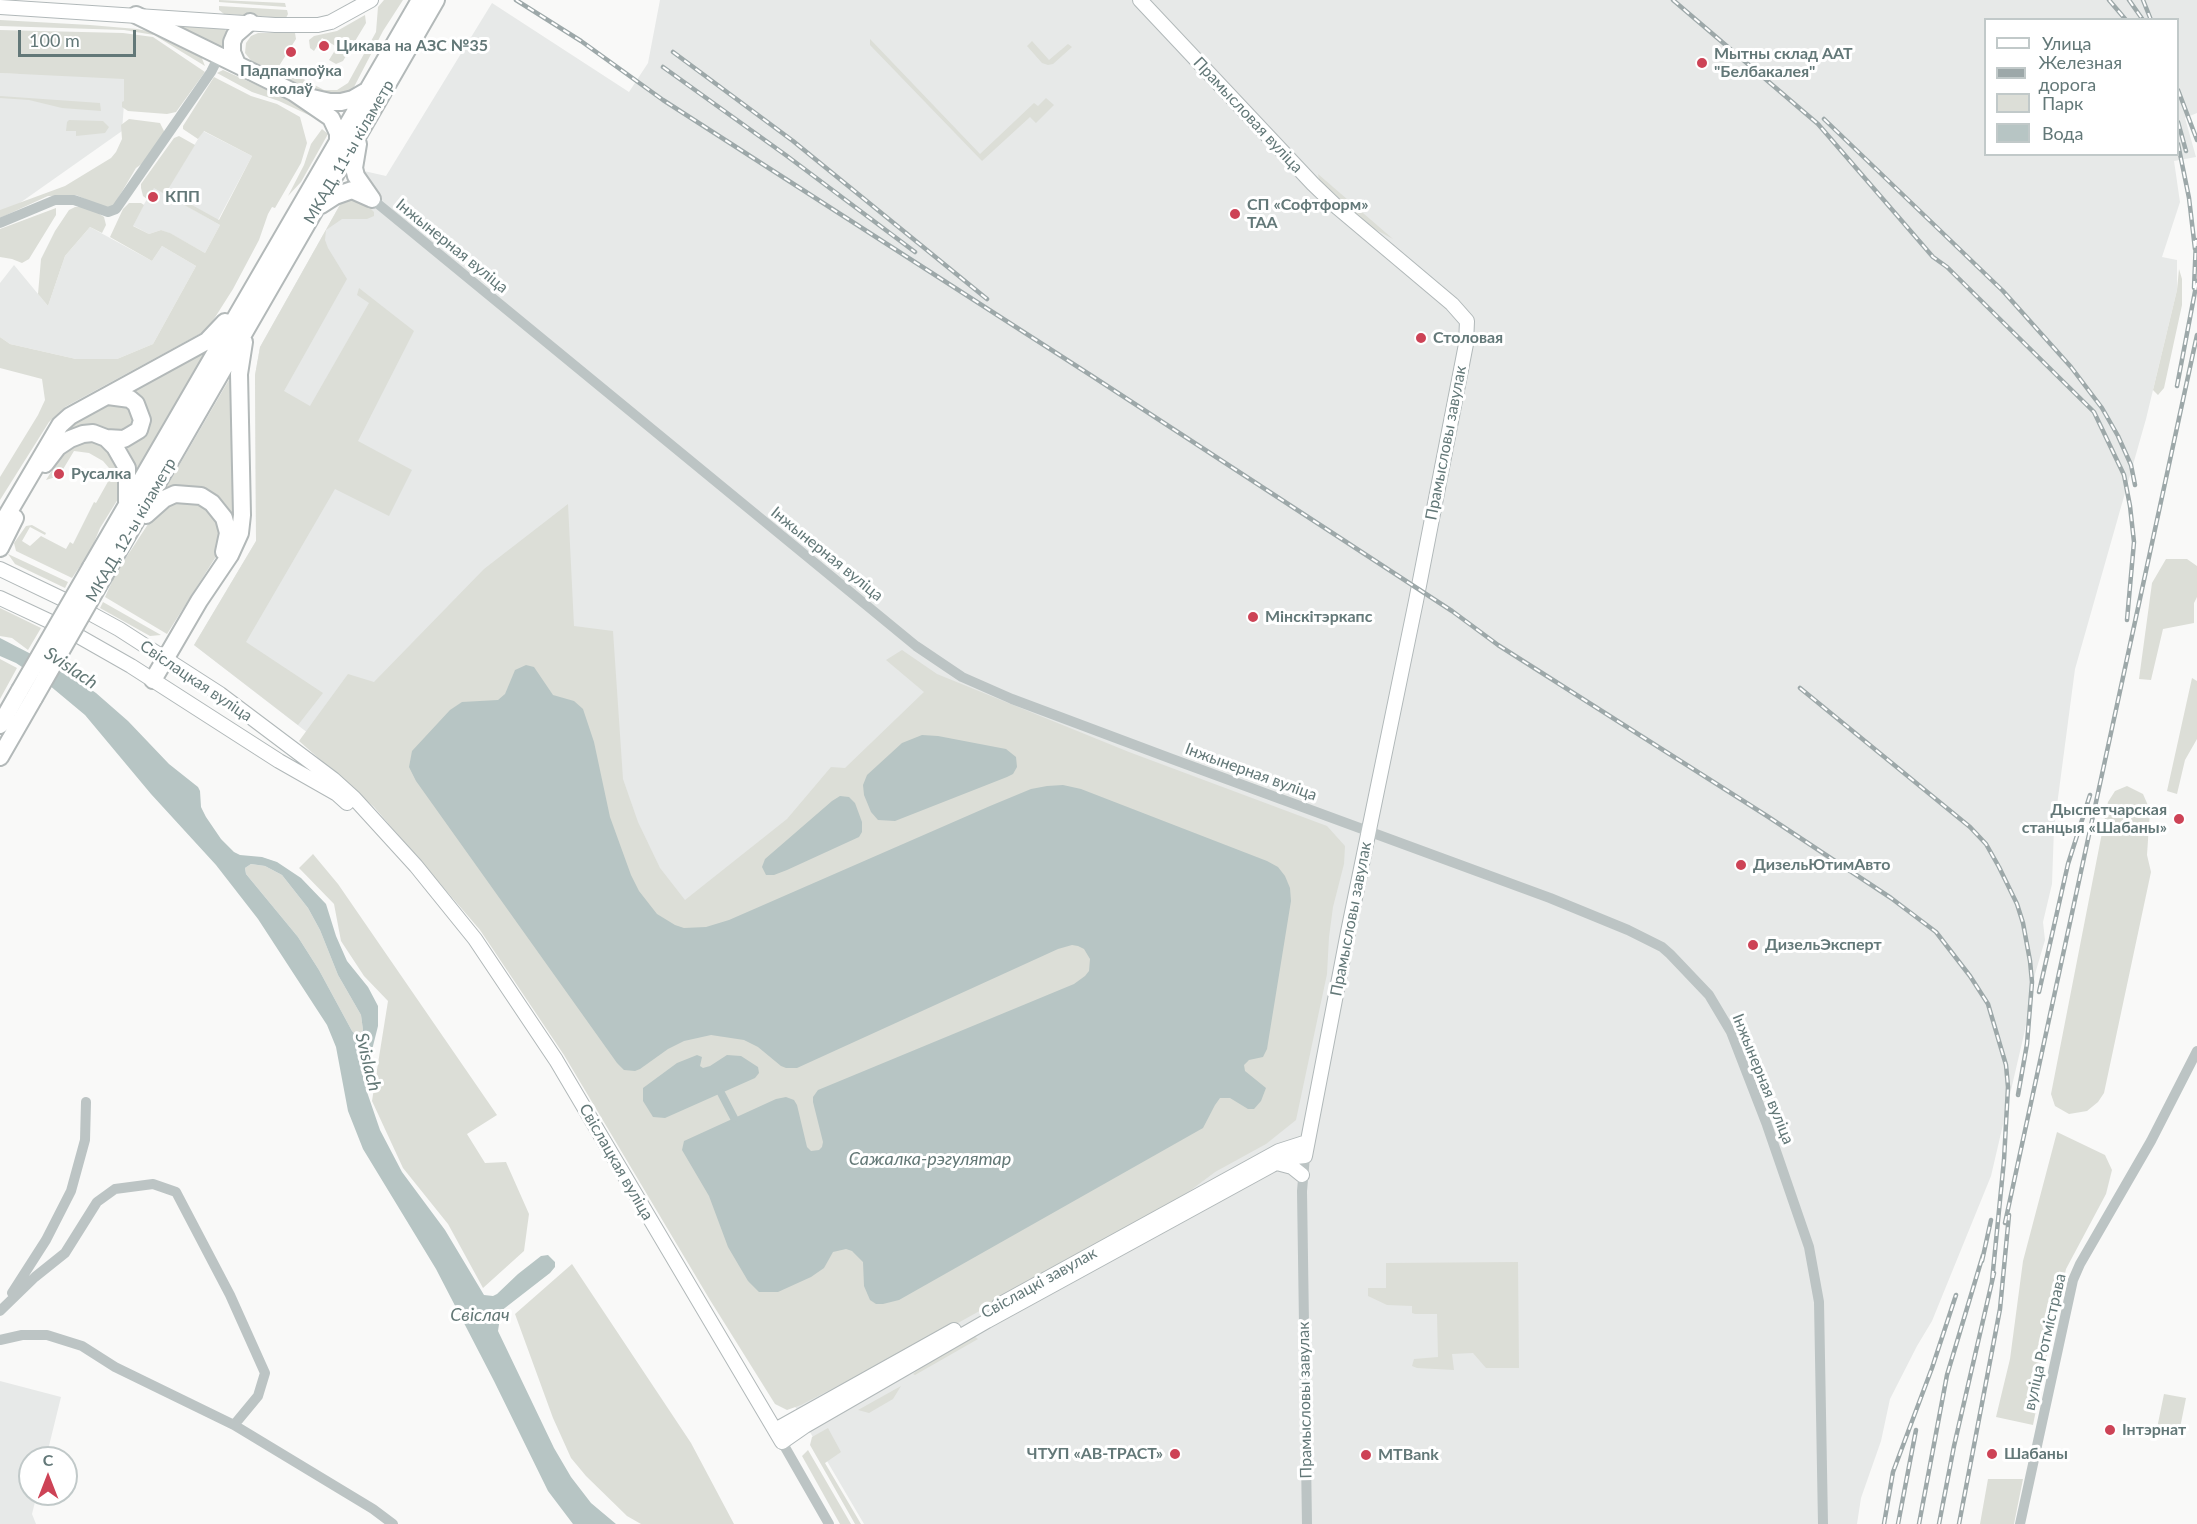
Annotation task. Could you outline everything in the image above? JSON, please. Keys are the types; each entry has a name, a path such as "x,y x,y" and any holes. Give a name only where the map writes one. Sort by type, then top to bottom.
{"highway":[{"name":"МКАД, 11-ы кіламетр","path":"251,300 338,139 420,0"},
{"name":"МКАД, 11-ы кіламетр","path":"251,300 318,207 436,0"},
{"path":"136,15 293,92 331,118 338,133 338,139"},
{"path":"237,64 232,52 232,42 250,22"},
{"path":"293,92 319,100 341,102 353,99 365,92"},
{"path":"358,137 354,168 356,176 372,199"},
{"path":"318,207 335,196 352,190 372,199"},
{"path":"0,526 60,425 70,416 207,341 251,300"},
{"name":"МКАД, 12-ы кіламетр","path":"98,571 131,531 245,332 251,300"},
{"name":"МКАД, 12-ы кіламетр","path":"0,757 27,694 98,571 126,507 251,300"},
{"path":"153,680 236,543 242,524 239,374 245,332"},
{"path":"0,548 45,463 58,447 84,434 124,440 139,430 142,420 136,404 130,399 108,396"},
{"path":"106,438 116,447 127,468 126,507"},
{"path":"131,531 164,499 175,494 201,496 218,509 227,526 227,542 219,571"},
{"name":"МКАД, 12-ы кіламетр","path":"0,725 27,694"}],"main road":[{"path":"0,7 318,26 331,22 370,0"},
{"name":"Прамысловая вуліца","path":"1140,0 1313,184 1338,208 1452,304 1467,321"},
{"name":"Прамысловы завулак","path":"1306,1149 1466,344 1467,321"},
{"name":"Свіслацкая вуліца","path":"0,569 75,605 165,658 220,694 340,785 363,807 416,866 475,939 556,1060 779,1436"},
{"name":"Свіслацкая вуліца","path":"0,598 66,628 153,680 274,758 337,794 374,821"},
{"path":"274,758 286,744"},
{"name":"Свіслацкі завулак","path":"779,1436 1022,1291 1279,1151 1306,1149"},
{"name":"Свіслацкі завулак","path":"779,1436 805,1426 987,1321 1306,1149"},
{"path":"1277,1163 1292,1167 1302,1175"}],"street":[{"path":"0,223 56,200 74,200 108,212 116,209 211,72 219,56"},
{"name":"Інжынерная вуліца","path":"372,199 742,505 941,665 1012,699 1550,898 1662,947 1715,1004 1731,1032 1747,1070 1796,1209 1813,1265 1818,1287 1819,1312 1823,1524"},
{"name":"вуліца Ротмістрава","path":"2020,1524 2073,1280 2151,1141 2197,1051"},
{"path":"3,1308 23,1273 46,1240 71,1191 85,1140 86,1102"},
{"name":"Прамысловы завулак","path":"1306,1149 1302,1175 1307,1524"},
{"path":"3,1308 65,1252 97,1202 115,1189 153,1184 176,1192 230,1295 265,1373 258,1396 249,1410 234,1425"},
{"path":"0,1340 34,1334 68,1340 82,1346 124,1371 234,1425 373,1509 393,1524"},
{"name":"Свіслацкая вуліца","path":"779,1436 829,1524"}],"shaded area":[{"path":"660,0 2197,0 2197,113 2185,118 2196,157 2174,161 2180,202 2162,257 2177,260 2177,290 2146,419 2075,669 2054,828 2052,884 2043,922 2045,940 2035,974 2025,1030 1991,1176 1932,1321 1890,1399 1881,1441 1861,1498 1857,1524 864,1524 610,1092 361,774 194,645 256,541 255,375 260,347 346,194 364,171 386,176 492,3 629,92 648,63"},
{"path":"0,73 126,76 122,131 0,217"},
{"path":"203,131 252,156 218,220 166,191"},
{"path":"154,187 220,225 205,253 169,233 161,230 149,234 132,225"},
{"path":"90,227 152,261 162,246 196,266 153,344 117,359 76,359 10,344 0,337 0,283 14,265 48,306 65,256"},
{"path":"0,1381 61,1397 49,1446 18,1446 18,1506 34,1506 32,1514 36,1524 0,1524"}],"green space":[{"path":"219,0 285,3 286,7 219,2"},
{"path":"384,0 403,0 383,31 354,87 344,94 326,96 253,63 245,53 246,43 251,36 258,33 295,33 296,39 279,66 324,90 337,90 348,83 376,32 378,7"},
{"path":"219,6 287,10 288,14 286,18 224,14 219,10"},
{"path":"365,15 366,23 343,61 336,64 329,60 337,47 322,38 314,51 310,48 309,40 314,36 337,31"},
{"path":"0,20 90,25 158,33 201,56 205,66 154,35 124,30 0,26"},
{"path":"176,26 224,28 227,32 222,47 219,48"},
{"path":"0,30 123,33 153,37 205,72 176,112 167,114 128,111 122,107 124,79 0,73"},
{"path":"870,39 980,154 1034,103 1038,106 1046,98 1054,105 1036,123 1030,117 982,161 870,45"},
{"path":"1032,41 1049,60 1068,44 1072,47 1053,64 1048,65 1042,63 1027,46"},
{"path":"223,70 317,112 330,125 279,101 252,92 217,73"},
{"path":"214,77 251,96 277,104 300,117 307,143 301,163 275,208 272,207 268,214 259,240 233,289 207,330 65,407 49,422 0,500 0,477 45,400 42,379 0,368 0,337 10,344 76,359 117,359 153,344 196,266 162,246 152,261 110,237 123,209 129,203 141,203 144,205 133,226 149,234 161,230 170,233 205,253 220,225 154,188 147,199 143,196 141,184 174,138 179,136 195,145 167,191 219,220 252,156 204,131 198,139 183,129"},
{"path":"0,96 100,103 101,111 62,108 29,100 0,98"},
{"path":"129,119 160,123 165,133 146,161 136,168 114,205 108,209 76,195 48,196 0,218 0,210 65,186 111,158 122,139 121,125"},
{"path":"69,120 103,121 109,127 105,133 76,136 76,131 66,131"},
{"path":"322,129 328,134 301,182 288,196 304,165 311,144"},
{"path":"1318,174 1393,239 1371,227 1319,180"},
{"path":"346,194 368,206 374,212 374,216 367,219 342,219 326,230 325,240 328,248 347,279 284,391 310,406 369,303 357,295 359,288 414,331 358,441 412,470 389,516 335,489 246,642 323,693 298,725 194,645 256,541 255,375 260,347"},
{"path":"75,207 98,213 104,217 106,225 102,233 90,227 65,256 48,306 38,294 41,259 55,231 69,210"},
{"path":"56,208 56,215 29,259 22,263 0,257 0,229"},
{"path":"2179,269 2182,279 2182,305 2164,388 2158,395 2153,390 2177,290"},
{"path":"206,351 138,470 125,444 142,432 125,391"},
{"path":"236,371 237,513 233,521 218,498 200,488 183,485 166,488"},
{"path":"121,401 136,411 131,433 63,435 73,425 114,402"},
{"path":"81,441 99,441 119,460 123,491 100,528 91,550 72,578 16,551 14,543 26,526 32,525 46,533 45,535 30,527 22,541 30,546 41,536 66,549 70,542 73,544 94,502 96,503 110,478 109,468 103,461 89,453 74,451 59,476 46,480 66,448"},
{"path":"177,497 212,508 223,533 217,555 167,634 105,597 116,573 156,512"},
{"path":"568,504 574,626 613,631 623,779 638,822 660,868 685,900 787,819 831,767 845,768 924,692 886,660 902,650 937,674 1129,752 1327,826 1345,846 1344,864 1333,907 1327,974 1296,1120 1266,1144 1215,1172 1175,1202 879,1367 787,1410 775,1404 710,1300 564,1055 480,930 374,807 299,741 348,674 374,682 484,569"},
{"path":"8,554 68,582 65,588 15,564"},
{"path":"2166,559 2187,559 2197,566 2194,623 2163,629 2151,680 2139,679 2152,583"},
{"path":"103,602 161,635 150,636 100,608"},
{"path":"0,608 41,628 28,650 12,638 0,636"},
{"path":"0,659 17,668 0,699"},
{"path":"2192,678 2197,681 2197,739 2185,760 2177,794 2167,791"},
{"path":"2127,786 2143,794 2150,810 2147,855 2151,872 2104,1093 2098,1102 2087,1111 2069,1114 2055,1106 2051,1094 2108,802 2115,791"},
{"path":"313,854 338,884 497,1115 467,1134 485,1163 506,1162 529,1214 524,1251 483,1288 448,1224 403,1168 372,1101 388,1001 364,976 341,941 334,904 299,868"},
{"path":"251,864 265,866 282,875 308,908 320,930 338,975 361,1015 363,1030 360,1035 352,1031 298,937 246,874 245,868"},
{"path":"2057,1132 2105,1155 2112,1170 2106,1194 2066,1269 2047,1356 2038,1367 2032,1389 2038,1400 2033,1425 1996,1417 2010,1359 2023,1261"},
{"path":"1518,1262 1519,1368 1486,1368 1473,1353 1452,1354 1454,1370 1412,1366 1414,1359 1438,1357 1437,1314 1415,1314 1412,1313 1412,1306 1387,1305 1368,1296 1368,1288 1386,1288 1386,1263"},
{"path":"572,1264 691,1443 734,1524 641,1524 627,1516 571,1458 553,1418 515,1314"},
{"path":"974,1336 978,1339 915,1375 913,1374 932,1359"},
{"path":"901,1386 893,1399 869,1413 858,1410"},
{"path":"2164,1394 2186,1398 2178,1438 2156,1433"},
{"path":"828,1428 841,1452 825,1463 861,1524 855,1524 810,1445 812,1437"},
{"path":"808,1450 851,1524 840,1524 802,1456"},
{"path":"1988,1479 2023,1479 2014,1524 1980,1524"}],"water":[{"name":"Свіслач","path":"0,638 64,671 96,693 128,721 169,764 198,787 201,807 206,817 221,839 234,852 277,862 301,878 326,904 347,961 368,987 378,1006 378,1026 367,1070 367,1092 380,1130 402,1172 445,1230 484,1295 497,1294 541,1256 548,1255 555,1262 555,1267 550,1273 501,1311 498,1331 554,1448 571,1477 591,1503 616,1524 573,1524 548,1491 436,1269 363,1149 348,1111 336,1047 327,1025 258,919 216,865 151,794 85,715 49,685 16,663 0,656","holes":["251,864 265,866 282,875 308,908 320,930 338,975 361,1015 363,1030 360,1035 352,1031 298,937 246,874 245,868"]},
{"name":"Сажалка-рэгулятар","path":"526,665 534,667 553,695 574,701 583,709 594,742 610,817 631,875 639,891 657,914 684,928 706,927 729,920 990,806 1031,789 1047,786 1063,785 1081,789 1278,867 1290,888 1291,901 1267,1049 1263,1057 1249,1060 1244,1065 1245,1071 1266,1088 1261,1101 1254,1109 1248,1109 1230,1098 1220,1098 1203,1128 899,1300 876,1304 870,1300 864,1286 863,1262 852,1251 846,1249 833,1252 824,1268 811,1277 778,1292 759,1292 748,1281 728,1247 709,1196 682,1150 684,1141 776,1099 786,1097 794,1100 797,1105 807,1147 811,1151 819,1150 823,1142 813,1102 813,1097 818,1090 1074,984 1089,971 1090,959 1084,949 1078,946 1072,945 1058,949 797,1068 781,1066 758,1047 744,1040 711,1035 684,1041 668,1049 640,1069 624,1070 416,781 409,767 412,751 450,710 462,702 498,700 505,694 515,670"},
{"path":"922,735 1006,749 1016,757 1017,767 1013,774 1007,777 895,821 878,820 871,812 864,795 863,785 867,775 902,743"},
{"path":"840,796 849,797 855,803 862,822 862,832 859,837 787,870 774,875 766,875 762,867 765,859"},
{"path":"697,1055 702,1057 700,1066 703,1068 727,1055 741,1056 758,1067 759,1073 755,1078 665,1118 653,1117 643,1101 643,1088 677,1063"}],"waterway":[{"path":"721,1093 734,1118"}],"railway":[{"path":"516,0 581,41 663,100 1452,611 1498,645 1767,816 1891,898 1936,932 1970,976 1988,1004 2006,1065 2008,1087 2004,1160 1992,1281"},
{"path":"1673,0 1818,124 1933,257 1947,267 2094,412 2124,475 2130,506 2134,542 2127,620"},
{"path":"2109,0 2124,18"},
{"path":"2129,0 2142,18"},
{"path":"2143,0 2150,18"},
{"path":"673,52 793,141 987,299"},
{"path":"663,67 915,252"},
{"path":"2179,93 2197,140"},
{"path":"1824,119 2003,291 2071,367 2102,408 2118,436 2131,465 2135,485"},
{"path":"2179,126 2186,151"},
{"path":"2179,149 2189,198 2195,249"},
{"path":"2194,288 2196,240"},
{"path":"2177,386 2197,281"},
{"path":"2005,1223 2197,335"},
{"path":"1800,688 1970,827 1986,844 1999,867 2017,904 2023,923 2032,982 2027,1044 2018,1095"},
{"path":"2039,992 2068,864 2090,795"},
{"path":"1959,1524 2000,1309 2009,1215"},
{"path":"1982,1261 1991,1220"},
{"path":"1919,1524 1947,1375 1983,1255"},
{"path":"1939,1524 1954,1446 1994,1273"},
{"path":"1884,1524 1893,1472 1932,1368 1956,1295"},
{"path":"1898,1524 1916,1430"}],"place":[{"name":"Цикава на АЗС №35","path":"324,46"},
{"name":"Падпампоўка колаў","path":"291,52"},
{"name":"Мытны склад ААТ \"Белбакалея\"","path":"1702,63"},
{"name":"КПП","path":"153,197"},
{"name":"СП «Софтформ» ТАА","path":"1235,214"},
{"name":"Столовая","path":"1421,338"},
{"name":"Русалка","path":"59,474"},
{"name":"Мінскітэркапс","path":"1253,617"},
{"name":"Дыспетчарская станцыя «Шабаны»","path":"2179,819"},
{"name":"ДизельЮтимАвто","path":"1741,865"},
{"name":"ДизельЭксперт","path":"1753,945"},
{"name":"Інтэрнат","path":"2110,1430"},
{"name":"ЧТУП «АВ-ТРАСТ»","path":"1175,1454"},
{"name":"Шабаны","path":"1992,1454"},
{"name":"MTBank","path":"1366,1455"}],"water label":[{"name":"Svislach","path":"71,668"},
{"name":"Svislach","path":"368,1062"}]}
